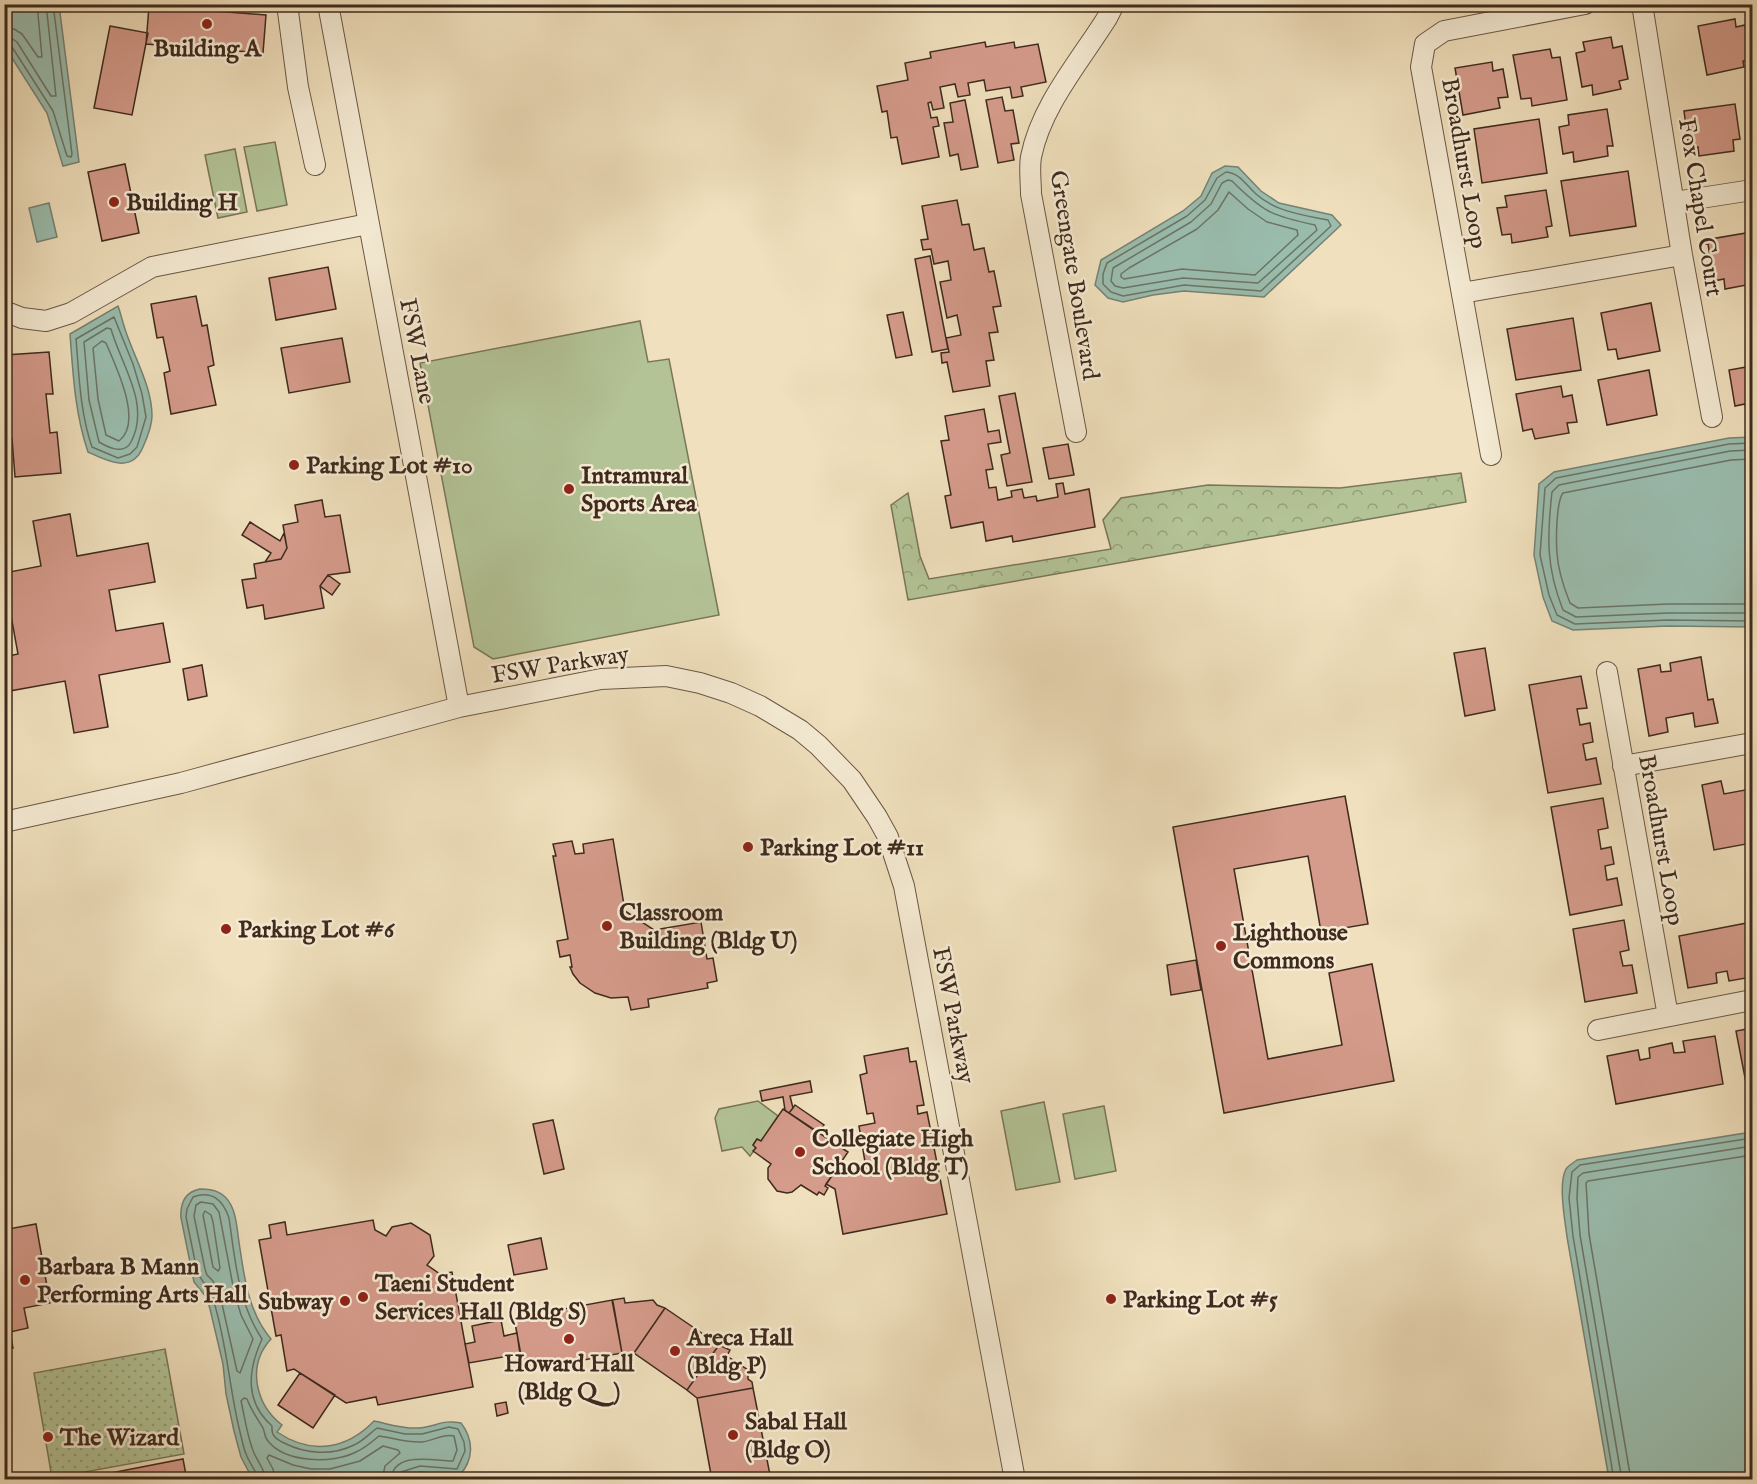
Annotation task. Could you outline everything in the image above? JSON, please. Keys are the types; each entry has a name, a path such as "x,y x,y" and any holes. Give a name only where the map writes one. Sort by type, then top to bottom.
{"street":[{"path":"287,4 298,87 315,165"},
{"name":"FSW Lane","path":"328,4 459,707"},
{"name":"Greengate Boulevard","path":"1076,432 1031,194 1030,159 1038,132 1051,106 1114,4"},
{"name":"Broadhurst Loop","path":"1491,455 1421,67 1425,44 1444,32 1585,4"},
{"name":"Fox Chapel Court","path":"1642,4 1682,255 1712,417"},
{"path":"1674,202 1752,190"},
{"path":"4,311 22,318 46,321 71,313 152,267 368,224"},
{"path":"1462,293 1682,255"},
{"name":"Broadhurst Loop","path":"1606,672 1668,1016"},
{"name":"FSW Parkway","path":"4,822 181,783 459,707 602,679 666,676 700,683 760,706 800,730 838,763 866,798 888,837 904,886 1015,1479"},
{"path":"1623,766 1752,743"},
{"path":"1598,1030 1752,1000"}],"green space":[{"path":"275,142 287,205 257,211 244,147"},
{"path":"235,149 247,212 218,218 205,155"},
{"name":"Intramural Sports Area","path":"640,321 648,362 669,359 719,615 493,659 474,647 420,363"},
{"path":"1461,473 1466,502 908,600 891,505 908,493 920,556 929,579 1111,549 1103,520 1121,498 1208,485 1340,488"},
{"path":"758,1101 778,1116 761,1141 757,1139 753,1145 756,1148 750,1156 742,1147 722,1151 715,1118 719,1109"},
{"path":"1044,1102 1060,1182 1016,1190 1001,1111"},
{"path":"1104,1106 1116,1171 1075,1179 1063,1114"},
{"path":"165,1349 184,1454 52,1478 34,1373"}],"water":[{"path":"5,4 59,5 79,162 63,166 47,113 5,47"},
{"path":"1225,166 1238,167 1261,191 1279,203 1332,215 1341,225 1264,297 1184,291 1123,302 1108,298 1095,285 1101,260 1183,211 1201,196 1212,173"},
{"path":"49,203 57,237 37,242 29,208"},
{"path":"118,306 146,384 152,416 143,447 138,455 126,463 103,459 88,452 77,409 70,334"},
{"path":"1752,437 1752,627 1668,626 1573,630 1552,621 1543,597 1534,555 1539,484 1554,472 1729,438"},
{"path":"1752,1132 1752,1479 1609,1479 1567,1237 1562,1193 1566,1169 1577,1160"},
{"path":"195,1190 222,1194 231,1205 234,1214 248,1293 257,1317 271,1339 259,1361 257,1385 266,1407 282,1425 277,1432 303,1444 328,1446 352,1438 374,1421 412,1428 449,1422 461,1423 470,1443 470,1457 459,1476 420,1472 400,1480 255,1480 252,1478 241,1457 210,1309 207,1298 194,1282 181,1218 181,1208 185,1199"}],"building":[{"name":"Building A","path":"149,6 266,15 263,53 146,44"},
{"path":"1735,19 1736,27 1745,25 1752,59 1743,61 1744,67 1707,75 1698,26"},
{"name":"Building A","path":"110,26 148,33 132,115 94,108"},
{"path":"1611,37 1613,48 1622,46 1628,79 1619,81 1621,89 1593,95 1592,85 1582,87 1576,53 1585,51 1583,42"},
{"path":"985,42 986,47 1014,42 1015,48 1038,44 1046,82 1021,87 1023,96 1012,98 1010,87 986,91 984,80 968,83 970,95 958,97 955,84 940,87 944,108 933,110 931,102 928,103 931,118 937,117 939,126 933,127 939,157 902,164 897,137 891,138 887,111 882,112 877,86 908,80 905,63 931,58 930,52"},
{"path":"1550,49 1552,58 1560,57 1567,100 1532,106 1531,98 1521,99 1513,55"},
{"path":"1492,62 1493,71 1503,69 1508,97 1498,98 1500,108 1463,115 1455,68"},
{"path":"1002,97 1005,111 1013,110 1019,143 1011,144 1014,160 998,163 986,100"},
{"path":"1752,99 1752,137 1747,100"},
{"path":"965,100 978,167 961,170 958,154 950,156 944,123 953,122 950,103"},
{"path":"1735,104 1740,139 1733,140 1734,151 1699,156 1698,147 1689,149 1684,111"},
{"path":"1607,109 1613,146 1607,146 1608,156 1574,162 1573,152 1563,154 1559,127 1569,125 1568,115"},
{"path":"1539,119 1547,173 1482,183 1474,129"},
{"name":"Building H","path":"125,164 139,233 102,241 88,172"},
{"path":"1628,171 1636,226 1570,236 1561,181"},
{"path":"1546,190 1552,226 1546,227 1548,237 1512,243 1511,234 1502,235 1497,208 1507,207 1505,196"},
{"path":"957,200 962,225 969,224 974,250 984,248 989,272 994,271 1001,306 993,307 998,332 989,333 994,360 986,361 990,386 953,392 947,362 942,363 941,353 949,352 946,338 961,335 957,315 947,318 940,282 951,280 948,261 934,264 931,249 923,250 921,240 928,239 922,206"},
{"path":"1752,232 1752,284 1725,289 1724,279 1714,281 1708,244 1705,244 1705,240"},
{"path":"930,256 948,349 932,352 915,259"},
{"path":"328,267 336,309 276,320 269,278"},
{"path":"196,296 202,326 207,325 214,365 208,367 216,405 171,414 164,373 170,371 163,337 157,338 151,304"},
{"path":"1651,303 1660,351 1618,359 1616,349 1608,350 1601,313"},
{"path":"903,312 912,355 896,358 887,315"},
{"path":"1573,318 1581,370 1516,380 1507,329"},
{"path":"342,338 350,382 289,393 281,348"},
{"path":"49,352 53,394 46,394 50,433 57,432 61,473 15,477 12,438 4,439 4,396 8,396 5,355"},
{"path":"1752,366 1752,412 1747,413 1745,404 1735,406 1729,370"},
{"path":"1649,370 1657,415 1607,425 1598,380"},
{"path":"1561,386 1563,397 1572,395 1577,422 1567,423 1569,433 1535,439 1532,429 1523,431 1516,394"},
{"path":"1015,393 1032,482 1007,486 1001,455 1010,453 999,396"},
{"path":"984,409 988,432 999,430 1001,442 988,444 993,469 986,470 989,488 996,487 998,500 1012,497 1011,491 1022,489 1024,498 1036,496 1037,501 1058,497 1056,484 1063,483 1065,494 1089,489 1095,527 1013,542 1012,536 986,541 983,522 951,528 945,496 951,495 941,441 949,440 945,416"},
{"path":"1068,444 1074,475 1049,479 1043,448"},
{"path":"322,500 325,517 340,515 350,572 328,575 320,586 324,608 265,619 263,605 247,608 242,580 256,578 254,564 281,559 287,548 283,525 298,522 295,505"},
{"path":"70,514 77,556 148,543 155,582 109,590 116,631 163,623 170,662 99,675 108,727 74,733 65,681 4,692 4,657 18,654 10,610 4,611 4,573 41,566 33,521"},
{"path":"250,522 280,541 284,533 287,548 281,559 265,562 271,553 242,535"},
{"path":"328,575 340,584 332,595 320,586"},
{"path":"1485,648 1495,710 1465,716 1454,653"},
{"path":"1701,657 1708,700 1713,699 1718,723 1695,727 1693,713 1666,718 1668,732 1649,736 1638,669 1660,665 1661,672 1671,671 1670,663"},
{"path":"202,665 207,696 188,700 183,669"},
{"path":"1581,676 1587,708 1577,709 1580,725 1590,723 1593,742 1583,744 1586,760 1596,758 1601,784 1548,793 1529,685"},
{"path":"1749,776 1752,776 1752,843 1714,850 1702,785 1721,781 1724,794 1751,789"},
{"name":"Lighthouse Commons","path":"1345,796 1368,924 1321,932 1308,856 1234,869 1268,1059 1342,1045 1329,973 1372,964 1394,1081 1224,1113 1173,827"},
{"path":"1603,798 1608,828 1598,830 1601,849 1611,847 1614,864 1605,866 1607,880 1617,878 1622,905 1570,915 1551,807"},
{"name":"Classroom Building (Bldg U)","path":"613,839 625,911 654,930 701,922 707,959 713,958 717,981 707,983 708,988 648,999 649,1007 631,1010 628,997 611,998 595,993 580,983 570,967 572,967 570,955 560,957 557,941 568,939 553,856 556,856 553,844 572,841 575,854 584,853 583,844"},
{"path":"1624,920 1629,950 1620,952 1623,966 1632,965 1637,993 1585,1002 1573,929"},
{"path":"1752,922 1752,966 1750,966 1752,977 1729,981 1727,971 1716,973 1717,983 1688,988 1679,936"},
{"path":"1196,960 1201,990 1171,995 1167,965"},
{"path":"1752,1028 1752,1081 1746,1083 1736,1031"},
{"path":"1715,1036 1723,1084 1616,1104 1607,1056 1638,1050 1640,1060 1650,1058 1649,1048 1672,1043 1674,1053 1685,1052 1683,1041"},
{"path":"908,1048 910,1062 916,1061 924,1105 917,1106 918,1114 927,1112 947,1214 843,1234 835,1189 826,1184 838,1167 846,1172 866,1168 859,1126 875,1123 873,1113 867,1114 860,1075 867,1073 864,1056"},
{"path":"810,1081 812,1092 790,1096 793,1108 789,1113 785,1110 783,1097 762,1101 760,1091"},
{"path":"795,1105 824,1125 818,1133 789,1113"},
{"name":"Collegiate High School (Bldg T)","path":"783,1109 848,1152 825,1186 828,1188 824,1195 819,1192 817,1195 801,1185 792,1192 777,1191 768,1179 768,1168 771,1164 753,1151 756,1148 753,1145 757,1139 761,1141"},
{"path":"553,1120 564,1169 544,1174 533,1124"},
{"name":"Barbara B Mann Performing Arts Hall","path":"4,1213 6,1213 9,1229 36,1224 50,1303 24,1308 28,1328 10,1332 13,1348 4,1349"},
{"name":"Taeni Student Services Hall (Bldg S)","path":"373,1220 375,1230 386,1236 392,1227 411,1223 430,1235 434,1256 427,1265 440,1274 452,1272 473,1387 378,1405 376,1397 346,1403 294,1369 287,1371 281,1335 276,1336 259,1240 271,1238 269,1225 285,1222 287,1235"},
{"path":"541,1238 547,1269 514,1275 508,1245"},
{"path":"624,1298 625,1303 653,1300 657,1305 665,1308 634,1353 622,1353 612,1300"},
{"name":"Howard Hall (Bldg Q)","path":"612,1300 622,1353 524,1371 514,1318"},
{"name":"Areca Hall (Bldg P)","path":"665,1308 719,1345 687,1390 634,1353"},
{"path":"501,1320 504,1336 517,1333 520,1354 469,1363 465,1344 475,1342 472,1326"},
{"path":"719,1345 730,1350 727,1356 748,1370 748,1379 752,1382 753,1388 697,1398 687,1390"},
{"path":"300,1373 335,1395 313,1428 278,1405"},
{"name":"Sabal Hall (Bldg O)","path":"753,1388 771,1480 712,1480 697,1398"},
{"path":"506,1402 508,1413 497,1416 495,1404"},
{"path":"183,1459 187,1480 75,1480"}],"place":[{"name":"Building A","path":"207,24"},
{"name":"Building H","path":"114,202"},
{"name":"Parking Lot #10","path":"294,465"},
{"name":"Intramural Sports Area","path":"569,489"},
{"name":"Parking Lot #11","path":"748,847"},
{"name":"Classroom Building (Bldg U)","path":"607,926"},
{"name":"Parking Lot #6","path":"226,929"},
{"name":"Lighthouse Commons","path":"1221,946"},
{"name":"Collegiate High School (Bldg T)","path":"800,1152"},
{"name":"Barbara B Mann Performing Arts Hall","path":"25,1280"},
{"name":"Taeni Student Services Hall (Bldg S)","path":"363,1297"},
{"name":"Parking Lot #5","path":"1111,1299"},
{"name":"Subway","path":"345,1301"},
{"name":"Howard Hall (Bldg Q)","path":"569,1339"},
{"name":"Areca Hall (Bldg P)","path":"675,1351"},
{"name":"Sabal Hall (Bldg O)","path":"733,1435"},
{"name":"The Wizard","path":"48,1437"}]}
